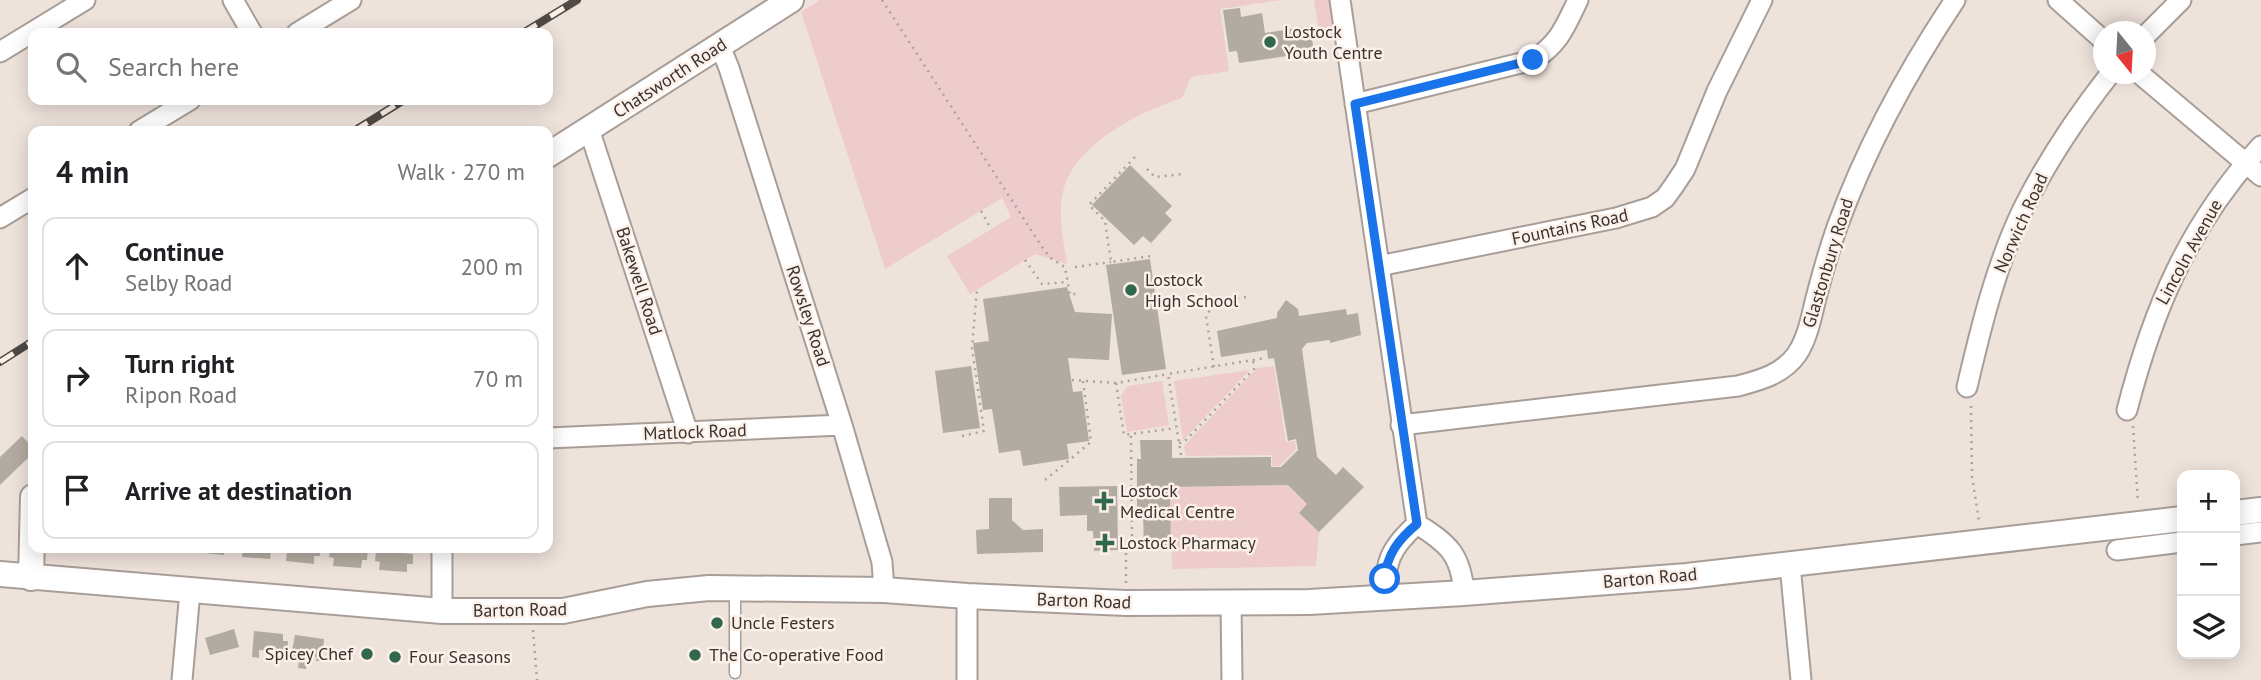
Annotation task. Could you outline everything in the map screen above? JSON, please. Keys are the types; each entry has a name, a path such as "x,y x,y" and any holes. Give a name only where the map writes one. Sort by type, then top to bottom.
{"street":[{"path":"39,28 85,0"},
{"path":"233,0 249,28"},
{"path":"305,28 351,0"},
{"name":"Chatsworth Road","path":"553,152 791,0"},
{"path":"1340,0 1417,524 1438,537 1453,553 1461,568 1464,593"},
{"path":"1355,104 1533,60 1548,51 1560,37 1578,0"},
{"name":"Fountains Road","path":"1379,267 1616,218 1652,207 1665,198 1685,169 1717,90 1762,0"},
{"name":"Glastonbury Road","path":"1401,425 1738,386 1780,371 1796,356 1806,338 1836,230 1888,108 1917,57 1955,0"},
{"path":"2059,0 2093,31"},
{"path":"2156,24 2181,0"},
{"path":"0,52 28,35"},
{"name":"Rowsley Road","path":"720,46 727,59 842,425 882,562 884,590"},
{"name":"Norwich Road","path":"1967,387 1989,299 2022,211 2068,131 2103,84"},
{"path":"2152,84 2261,176"},
{"path":"147,126 182,105"},
{"name":"Bakewell Road","path":"589,129 688,433"},
{"name":"Lincoln Avenue","path":"2127,410 2145,343 2172,277 2206,218 2261,146"},
{"path":"0,218 28,201"},
{"name":"Matlock Road","path":"553,438 842,425"},
{"path":"2240,512 2261,510"},
{"path":"1386,598 1385,572 1391,552 1417,524"},
{"name":"Barton Road","path":"0,574 442,611 533,612 587,607 647,594 688,589 735,588 884,590 1126,603 1231,603 1464,593 1790,565 2141,524 2176,531"},
{"path":"2117,550 2176,531"},
{"path":"2240,534 2261,532"},
{"path":"31,578 32,553"},
{"path":"442,553 442,611"},
{"path":"1790,565 1801,680"},
{"path":"182,680 190,591"},
{"path":"967,596 967,680"},
{"path":"1231,603 1232,680"}],"lane":[{"path":"735,588 735,673"}],"path":[{"path":"881,0 1044,250 1065,267 1070,295 1080,293"},
{"path":"1111,262 1105,221 1089,205 1135,157"},
{"path":"1147,169 1155,177 1182,174"},
{"path":"981,211 991,229"},
{"path":"1075,267 1152,256"},
{"path":"1025,260 1042,284 1068,282"},
{"path":"962,436 984,431 972,348 977,289"},
{"path":"1214,367 1206,316 1216,301 1247,296"},
{"path":"1072,380 1116,383 1265,358"},
{"path":"1179,443 1184,442 1254,369 1253,360"},
{"path":"1168,374 1181,455"},
{"path":"1045,480 1091,442 1083,381"},
{"path":"1116,383 1124,435 1176,428"},
{"path":"1967,387 1971,406 1972,477 1981,542"},
{"path":"2127,410 2133,427 2141,524"},
{"path":"1125,583 1126,552 1132,544 1130,434"},
{"path":"533,612 537,680"}],"shaded area":[{"path":"820,0 1281,0 1220,9 1229,71 1191,77 1182,98 1130,120 1082,156 1071,172 1062,197 1061,226 1067,264 1035,254 970,294 947,256 1011,217 1002,198 885,269 801,12"},
{"path":"1314,0 1329,0 1334,36 1320,38"},
{"path":"1274,366 1286,442 1295,441 1296,449 1280,466 1272,466 1272,455 1186,456 1184,446 1257,368"},
{"path":"1250,370 1183,440 1174,381"},
{"path":"1162,381 1169,425 1127,432 1121,396 1128,386"},
{"path":"1288,485 1307,504 1299,513 1319,532 1316,566 1172,569 1170,487"}],"building":[{"name":"Lostock Youth Centre","path":"1240,8 1241,17 1262,13 1265,33 1310,26 1314,52 1239,63 1237,51 1229,52 1223,10"},
{"path":"1130,165 1172,206 1165,213 1172,220 1151,243 1143,236 1134,245 1092,205"},
{"path":"1150,259 1166,369 1122,375 1106,265"},
{"path":"1067,287 1075,312 1112,314 1109,360 1068,358 1073,392 1082,391 1089,441 1067,444 1069,459 1023,466 1020,450 999,453 992,409 983,410 973,343 989,341 983,299"},
{"path":"1286,300 1298,309 1299,316 1346,309 1347,315 1358,313 1361,335 1330,343 1330,340 1307,343 1302,349 1317,457 1336,475 1343,467 1364,487 1319,532 1299,513 1307,504 1288,485 1170,487 1171,549 1144,550 1143,510 1137,510 1137,459 1141,459 1140,440 1172,440 1172,458 1271,457 1271,467 1281,467 1298,450 1296,439 1288,441 1274,358 1268,359 1267,350 1221,357 1217,331 1277,318 1277,313"},
{"path":"971,366 980,428 943,433 935,371"},
{"path":"22,436 28,443 28,458 0,485 0,457"},
{"path":"1117,486 1118,550 1094,551 1093,531 1087,531 1087,515 1060,516 1059,487"},
{"path":"989,498 1012,498 1012,520 1023,530 1043,529 1043,552 977,554 976,530 989,529"},
{"path":"242,553 271,553 270,559 242,557"},
{"path":"287,553 320,553 320,556 314,556 314,564 286,561"},
{"path":"329,553 368,553 367,560 362,560 361,568 333,566 334,558 329,557"},
{"path":"376,553 413,554 413,564 407,564 407,572 379,570 380,562 375,561"},
{"path":"234,629 239,647 210,655 205,638"},
{"path":"254,631 283,634 283,641 288,641 287,657 273,659 274,651 259,650 259,658 252,657"},
{"path":"295,635 324,639 322,661 316,661 317,657 307,656 306,669 298,668 299,662 290,661"}],"railway":[{"path":"531,28 577,0"},
{"path":"362,126 396,105"},
{"path":"0,362 28,344"}],"place":[{"name":"Lostock Youth Centre","path":"1270,42"},
{"name":"Lostock High School","path":"1131,290"},
{"name":"Lostock Medical Centre","path":"1104,501"},
{"name":"Lostock Pharmacy","path":"1105,543"},
{"name":"Uncle Festers","path":"717,623"},
{"name":"Spicey Chef","path":"367,654"},
{"name":"The Co-operative Food","path":"695,655"},
{"name":"Four Seasons","path":"395,657"}],"route":[{"path":"1385,579 1391,552 1417,524 1355,104 1514,67 1533,60"}]}
